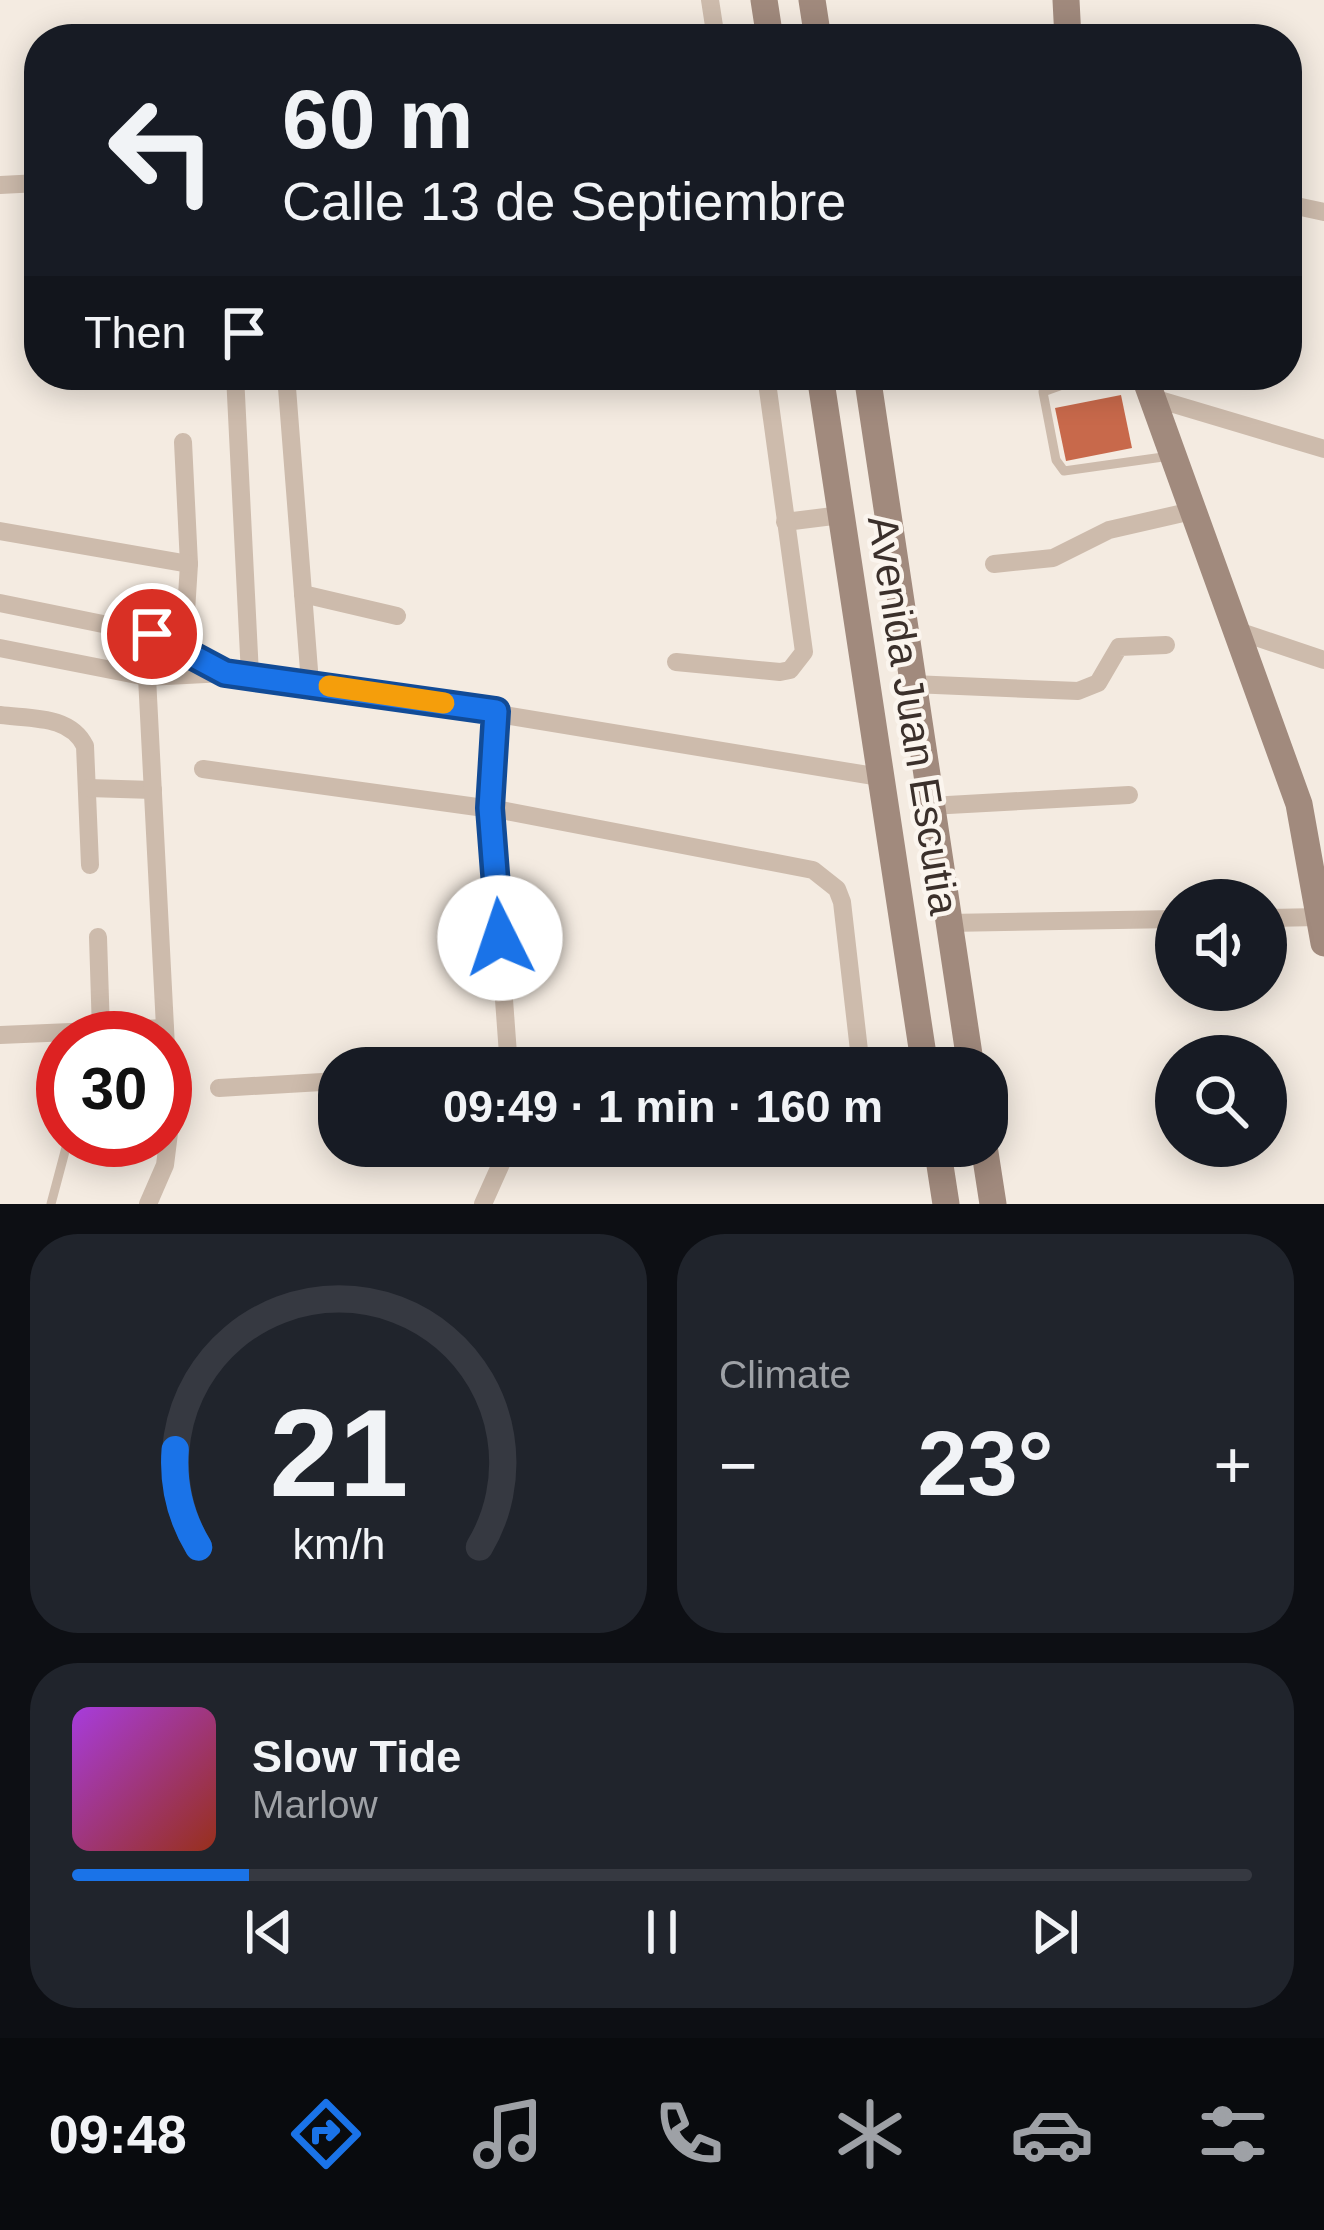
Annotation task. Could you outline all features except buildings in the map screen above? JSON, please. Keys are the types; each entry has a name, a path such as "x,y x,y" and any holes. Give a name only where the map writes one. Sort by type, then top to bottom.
{"main road":[{"name":"Avenida Juan Escutia","path":"822,390 922,1047"},
{"name":"Avenida Juan Escutia","path":"869,390 968,1047"},
{"path":"1148,390 1234,630 1311,808 1321,930"},
{"path":"940,1167 946,1204"},
{"path":"987,1167 993,1204"}],"street":[{"path":"236,390 250,676"},
{"path":"287,390 310,683"},
{"path":"676,662 780,672 799,662 804,640 768,390"},
{"path":"1158,390 1324,448"},
{"path":"182,677 189,564 183,442"},
{"path":"994,564 1053,558 1109,530 1192,511"},
{"path":"784,522 841,515"},
{"path":"0,531 189,564"},
{"path":"303,594 397,616"},
{"path":"0,604 152,634 225,673"},
{"path":"1234,630 1324,661"},
{"path":"152,634 147,677 164,1011"},
{"path":"912,684 1078,691 1097,683 1119,647 1166,645"},
{"path":"0,648 147,677 225,673 310,683 880,777"},
{"path":"496,711 490,808 507,1047"},
{"path":"0,715 62,723 77,730 85,746 90,865"},
{"path":"203,769 490,808 799,865 825,878 842,902 859,1047"},
{"path":"88,788 153,790"},
{"path":"930,806 1129,795"},
{"path":"948,923 1155,919"},
{"path":"1287,922 1321,930"},
{"path":"98,938 100,1011"},
{"path":"0,1035 36,1034"},
{"path":"219,1088 318,1082"},
{"path":"148,1204 164,1167"},
{"path":"483,1204 501,1167"}],"lane":[{"path":"1048,390 1042,392 1057,460 1064,470 1172,456"},
{"path":"51,1204 61,1167"}],"slow traffic":[{"path":"329,686 444,703"}],"route":[{"path":"152,634 225,673 496,711 490,808 500,938"}]}
